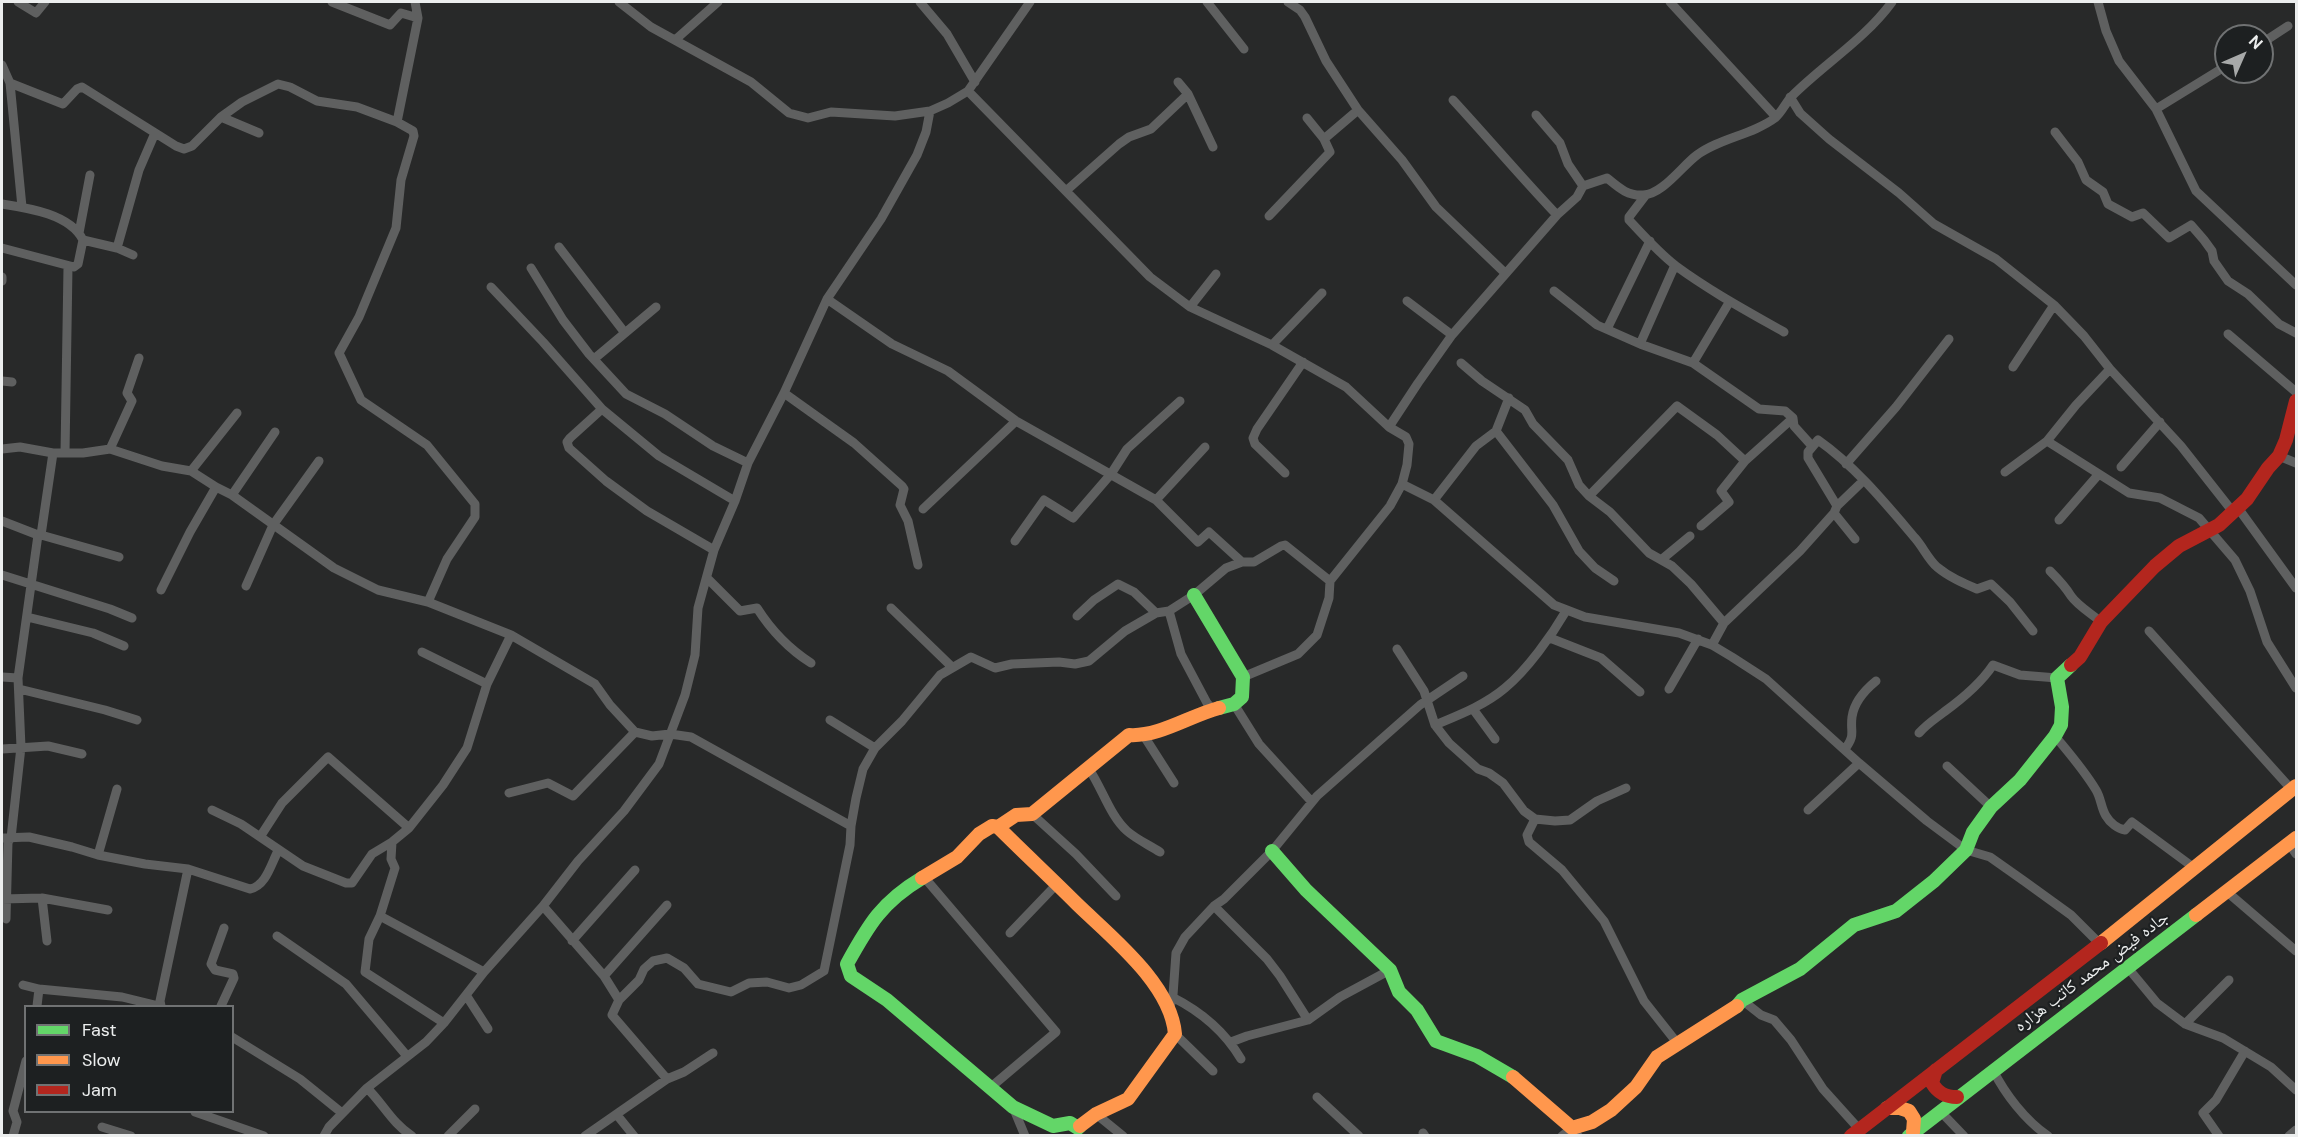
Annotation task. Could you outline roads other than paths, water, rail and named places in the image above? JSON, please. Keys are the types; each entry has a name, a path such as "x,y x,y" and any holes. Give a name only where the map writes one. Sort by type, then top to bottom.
{"street":[{"path":"18,2 36,13 45,2"},
{"path":"332,2 390,25 400,13 418,18"},
{"path":"397,122 418,18 415,2"},
{"path":"619,2 638,18 751,82 789,113 808,118 831,112 895,116 930,111 968,91 1030,2"},
{"path":"675,40 718,2"},
{"path":"920,2 947,34 975,82"},
{"path":"1207,2 1244,49"},
{"path":"1288,2 1300,10 1305,17 1326,61 1358,110 1402,160 1436,207 1505,273"},
{"path":"1670,2 1776,117"},
{"path":"1784,332 1730,301 1675,265 1629,220 1629,217 1645,196 1670,182 1682,167 1716,142 1733,139 1776,117 1790,97 1873,24 1892,2"},
{"path":"2098,2 2106,31 2119,61 2156,110 2196,191 2296,285"},
{"path":"2274,35 2288,26"},
{"path":"2,65 10,83 21,207"},
{"path":"2156,110 2214,74"},
{"path":"1178,82 1188,94 1213,147"},
{"path":"10,83 63,104 82,87 176,146 184,148 192,146 221,117 242,102 278,84 290,87 317,101 357,107 410,128 414,136 401,180 396,228 376,279 339,353 361,400 427,445 475,504 475,517 447,559 428,602"},
{"path":"968,91 1150,277 1190,306 1272,345 1324,377 1346,387 1389,428 1406,437 1409,444 1402,484 1390,506 1330,581 1329,598 1317,635 1298,654 1243,677"},
{"path":"1067,190 1119,144 1151,129 1188,94"},
{"path":"1790,97 1800,112 1829,139 1872,171 1934,224 1996,259 2054,305 2084,336 2110,369 2160,422 2236,510 2296,588"},
{"path":"1453,100 1557,214"},
{"path":"1323,139 1358,110"},
{"path":"324,1136 329,1127 367,1088 426,1042 444,1023 484,972 631,801 659,764 685,695 695,655 698,608 714,550 748,463 784,393 827,299 881,219 917,155 926,132 930,111"},
{"path":"1536,115 1560,143 1568,164 1583,186"},
{"path":"221,117 259,133"},
{"path":"1269,216 1330,152 1307,118"},
{"path":"2055,132 2078,162 2086,180 2103,192 2108,204 2132,217 2143,213 2169,238 2191,225 2212,251 2214,261 2228,281 2248,294 2279,324 2296,333"},
{"path":"117,248 139,170 155,133"},
{"path":"2,248 68,267 78,264 90,175"},
{"path":"1389,428 1452,335 1557,214 1578,197 1583,186 1607,178 1626,193 1645,196"},
{"path":"2,204 53,217 74,228 81,236 133,255"},
{"path":"1607,329 1650,241"},
{"path":"559,247 625,333"},
{"path":"1640,344 1675,265"},
{"path":"65,453 68,267"},
{"path":"531,268 563,320 626,394 665,414 713,446 748,463"},
{"path":"2288,278 2296,270"},
{"path":"1190,306 1216,274"},
{"path":"490,287 543,342 602,409 659,456 735,501"},
{"path":"1554,291 1597,324 1640,344 1693,363 1759,409 1785,411 1793,418 1794,426 1812,446"},
{"path":"1272,345 1322,293"},
{"path":"827,299 892,344 948,371 1016,421 1156,500 1198,542 1209,532 1242,562"},
{"path":"1693,363 1730,301"},
{"path":"1407,302 1452,335"},
{"path":"2013,367 2054,305"},
{"path":"594,359 656,307"},
{"path":"2228,334 2296,392"},
{"path":"1846,464 1896,407 1949,339"},
{"path":"110,448 131,404 132,400 127,393 139,358"},
{"path":"1285,472 1255,444 1253,438 1303,362"},
{"path":"1461,363 1482,381 1525,410 1533,424 1568,460 1579,485 1589,496 1610,512 1649,553 1672,566 1691,584 1724,623"},
{"path":"2005,472 2048,441 2076,405 2110,369"},
{"path":"784,393 854,443 902,486 904,489 900,505 908,521 918,565"},
{"path":"1434,500 1476,446 1496,431 1509,398"},
{"path":"1015,541 1043,501 1072,518 1111,474 1127,449 1180,401"},
{"path":"1919,733 1929,722 1984,678 1993,665 2020,675 2057,678 2080,657 2101,622 2155,566 2180,546 2218,525 2247,500 2268,468 2279,456 2286,440 2296,401"},
{"path":"1589,496 1677,406 1717,435 1745,461"},
{"path":"602,409 570,438 567,442 569,448 606,481 647,511 714,550"},
{"path":"191,471 237,413"},
{"path":"1701,526 1729,502 1721,491 1745,461 1793,418"},
{"path":"923,509 1016,421"},
{"path":"2121,467 2160,422"},
{"path":"1496,431 1554,505 1579,551 1595,568 1614,581"},
{"path":"232,495 275,432"},
{"path":"1855,539 1808,458 1808,452 1812,446 1820,441 1863,481 1923,546 1935,566 1977,590 1991,584 2010,602 2033,630"},
{"path":"2048,441 2129,494 2160,498 2199,518 2235,561 2250,591 2267,642 2296,688"},
{"path":"2,449 20,447 53,453 84,453 110,448 162,466 191,471 232,495 334,568 378,590 428,602 511,635 595,684 610,705 635,732 652,736 670,734 691,737 850,826"},
{"path":"1156,500 1205,447"},
{"path":"6,919 8,842 6,838 21,747 18,678 30,586 53,453"},
{"path":"2279,456 2296,463"},
{"path":"246,586 273,525 319,460"},
{"path":"2059,520 2098,475"},
{"path":"1712,645 1724,623 1800,551 1863,481"},
{"path":"1402,484 1434,500 1554,605 1585,617 1679,633 1698,639 1712,645 1766,679 1859,763 1966,850 1990,857 2070,915 2100,944"},
{"path":"161,590 216,487"},
{"path":"2,521 40,535 119,557"},
{"path":"1661,560 1690,536"},
{"path":"667,1079 612,1015 619,1000 639,980 644,969 653,961 667,958 684,968 698,984 731,992 749,983 767,982 789,988 801,985 824,971 850,845 850,826 863,769 875,748 902,721 940,675 971,657 995,668 1012,664 1059,662 1075,664 1089,661 1125,631 1156,613 1169,612 1226,568 1242,562 1254,562 1285,545 1330,581"},
{"path":"2050,571 2069,590 2070,596 2101,622"},
{"path":"2,575 132,618"},
{"path":"706,578 740,611 757,608 767,625 797,654 811,663"},
{"path":"1077,616 1094,600 1118,584 1134,592 1156,613"},
{"path":"998,827 1016,815 1032,814 1129,735 1144,736 1234,704 1242,697 1243,677 1210,617 1194,594"},
{"path":"891,608 952,668"},
{"path":"1435,725 1473,709 1506,688 1550,638 1566,611"},
{"path":"1169,612 1181,654 1213,710"},
{"path":"27,617 93,633 124,646"},
{"path":"1742,1000 1761,1015 1774,1020 1791,1040 1855,1132 2100,944 2294,788 2149,631"},
{"path":"212,810 260,837 303,866 346,883 352,883 372,854 409,828 443,785 467,748 487,684 511,635"},
{"path":"1550,638 1601,658 1640,692"},
{"path":"1669,689 1698,639"},
{"path":"1397,649 1424,691 1435,725 1465,758 1478,769 1489,773 1503,783 1524,811 1535,819 1570,820 1598,801 1626,788"},
{"path":"422,652 487,684"},
{"path":"1241,1059 1231,1042 1190,1005 1170,1004 1134,959 998,827 992,826 979,834 957,857 901,891 882,908 847,964 851,976 887,1000 1013,1107 1053,1126 1070,1123 1078,1132 1096,1114 1128,1099 1175,1034 1176,1029 1170,1004 1176,953 1185,937 1272,851 1311,801 1427,700 1463,676"},
{"path":"2,677 18,678"},
{"path":"1272,851 1306,890 1390,970 1399,992 1418,1010 1436,1041 1460,1047 1501,1067 1570,1133 1588,1125 1617,1106 1644,1077 1655,1057 1736,1007 1742,1000 1800,969 1854,925 1896,911 1934,881 1966,850 1973,832 1991,807 2020,780 2055,736 2061,725 2062,707 2057,678"},
{"path":"1845,749 1852,739 1852,717 1857,703 1865,690 1876,681"},
{"path":"19,689 137,720"},
{"path":"1234,704 1258,744 1311,801"},
{"path":"1473,709 1495,740"},
{"path":"830,720 875,748"},
{"path":"509,793 548,783 573,796 635,732"},
{"path":"1144,736 1174,783"},
{"path":"2055,736 2082,768 2098,793 2107,817 2113,823 2125,830 2132,822 2193,867"},
{"path":"2,749 48,746 82,754"},
{"path":"260,837 282,803 328,757 409,828"},
{"path":"1808,810 1859,763"},
{"path":"1947,766 1991,807"},
{"path":"1089,769 1116,818 1127,831 1160,852"},
{"path":"98,855 117,789"},
{"path":"1032,814 1076,854 1116,896"},
{"path":"1535,819 1527,835 1529,842 1562,870 1604,921 1644,1001 1678,1044"},
{"path":"6,838 29,837 98,855 188,869 250,889 257,888 264,881 278,850"},
{"path":"392,842 391,859 395,867 380,916 369,939 365,972 444,1023"},
{"name":"جاده فیض محمد کاتب هزاره","path":"1911,1134 2226,891 2294,846"},
{"path":"160,1005 188,869"},
{"path":"572,941 635,870"},
{"path":"924,877 1056,1032 991,1087"},
{"path":"1010,933 1056,885"},
{"path":"2226,891 2296,951"},
{"path":"5,899 42,898 108,909"},
{"path":"42,898 47,941"},
{"path":"604,976 667,905"},
{"path":"543,906 604,976 619,1000"},
{"path":"1214,906 1267,959 1308,1020"},
{"path":"380,916 484,972"},
{"path":"221,1005 234,978 232,974 215,970 211,964 224,928"},
{"path":"277,936 346,984 407,1056"},
{"path":"2128,968 2157,1003 2185,1024 2223,1038 2245,1051 2271,1067 2296,1090"},
{"path":"1231,1042 1308,1020 1340,998 1390,970"},
{"path":"2185,1024 2229,980"},
{"path":"23,985 150,1005"},
{"path":"37,1005 39,988"},
{"path":"466,995 488,1029"},
{"path":"1175,1034 1213,1071"},
{"path":"234,1038 300,1079 342,1113"},
{"path":"2219,1136 2204,1113 2216,1100 2245,1051"},
{"path":"585,1136 594,1127 617,1115 667,1079 684,1072 713,1053"},
{"path":"13,1136 17,1122 13,1111 24,1069"},
{"path":"1936,1070 1932,1083 1938,1094 1947,1098 1957,1097"},
{"path":"1993,1070 2002,1089 2039,1130 2048,1136"},
{"path":"367,1088 381,1102 398,1127 412,1136"},
{"path":"1317,1097 1359,1136"},
{"path":"1013,1107 1024,1136"},
{"path":"1887,1108 1902,1107 1912,1112 1916,1121 1911,1134"},
{"path":"448,1136 475,1109"},
{"path":"1940,1111 1964,1136"},
{"path":"198,1113 264,1136"},
{"path":"1096,1114 1123,1136"},
{"path":"617,1115 634,1136"},
{"path":"102,1127 131,1136"},
{"path":"2289,1136 2296,1130"}]}
